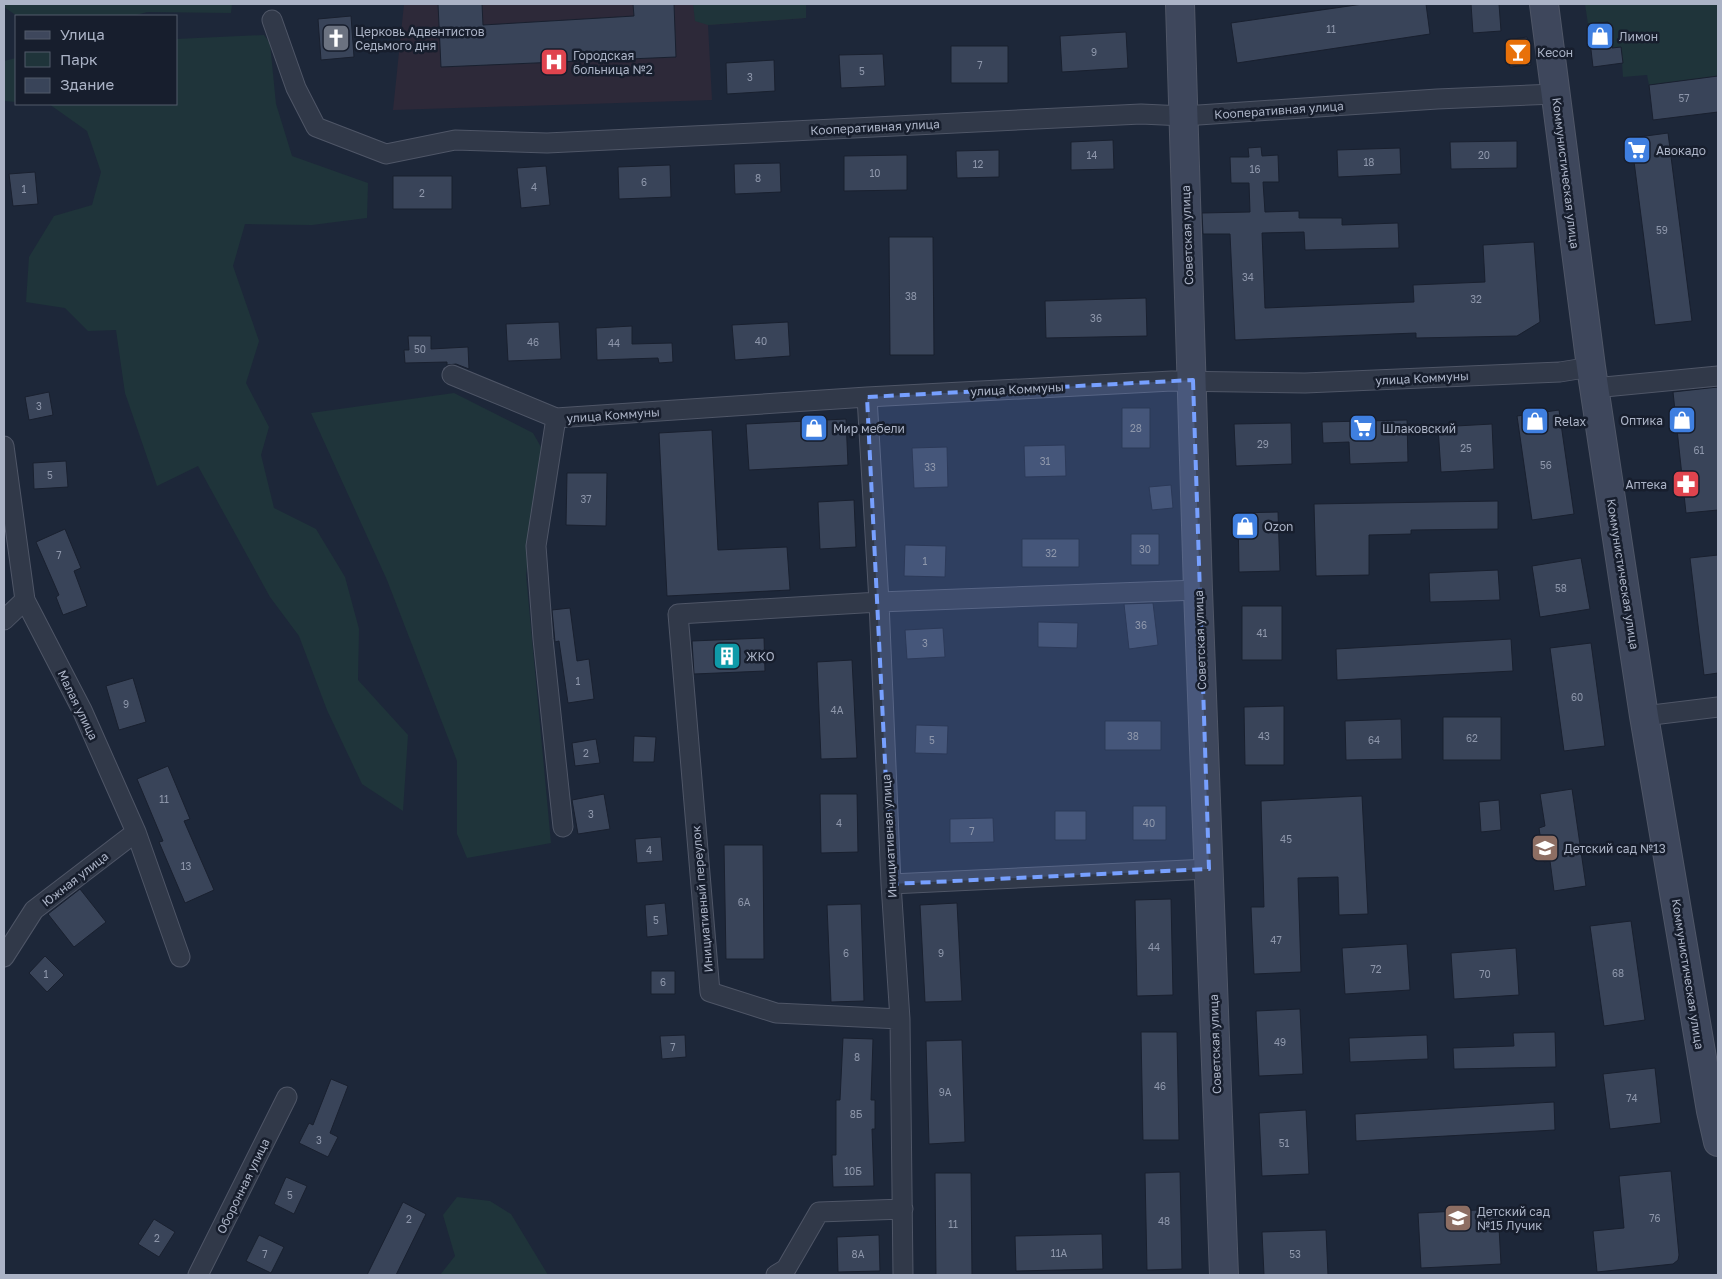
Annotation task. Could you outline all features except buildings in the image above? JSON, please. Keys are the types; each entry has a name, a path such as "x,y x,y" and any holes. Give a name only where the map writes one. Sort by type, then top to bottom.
{"street":[{"name":"Советская улица","path":"1180,4 1198,590 1224,1275"},
{"name":"Коммунистическая улица","path":"1544,4 1592,378 1644,716 1711,1111 1718,1142"},
{"name":"Кооперативная улица","path":"272,20 296,88 316,127 386,154 454,140 547,143 1141,114 1184,116 1437,99 1556,94"},
{"name":"улица Коммуны","path":"452,375 556,418 867,397 1192,380 1305,383 1560,372 1592,378 1718,376"},
{"name":"Инициативная улица","path":"867,397 880,602 891,884 900,1019 904,1275"},
{"path":"556,418 536,546 542,638 563,827"},
{"name":"Малая улица","path":"4,446 25,600 82,710 136,832 180,957"},
{"path":"880,602 1198,590"},
{"path":"4,620 25,600"},
{"name":"Инициативный переулок","path":"880,602 678,614 710,992 776,1013 900,1019"},
{"path":"1644,716 1718,707"},
{"name":"Южная улица","path":"4,957 34,910 136,832"},
{"path":"891,884 1209,869"},
{"name":"Оборонная улица","path":"198,1275 287,1097"},
{"path":"776,1275 786,1269 819,1212 903,1209"}],"highlighted area":[{"path":"1193,380 1209,869 891,884 867,397"}],"shaded area":[{"name":"Городская больница №2","path":"404,4 806,4 806,18 708,25 712,100 393,110"}],"green space":[{"path":"4,4 232,4 231,13 147,12 136,15 16,15 4,7"},
{"path":"693,4 806,4 806,18 708,25 695,21"},
{"path":"1585,4 1718,4 1718,76 1649,85 1647,75 1623,77 1621,48 1612,48 1608,22 1588,24"},
{"path":"264,35 270,43 276,104 292,156 368,183 367,218 312,225 245,224 233,266 259,341 246,383 269,427 261,455 274,508 316,529 345,577 359,629 358,680 408,735 403,811 362,784 327,710 299,636 270,597 198,466 157,486 125,393 116,330 88,331 65,308 26,302 29,257 54,216 92,205 101,172 87,131 50,105 178,105 178,39"},
{"path":"15,58 15,102 4,101 4,61"},
{"path":"454,393 533,433 541,447 526,575 551,843 467,858 457,834 457,761 387,580 311,413"},
{"path":"457,1197 490,1201 511,1214 548,1275 440,1275 455,1256 443,1215"}],"place":[{"name":"Лимон","path":"1600,36"},
{"name":"Церковь Адвентистов Седьмого дня","path":"336,38"},
{"name":"Кесон","path":"1518,52"},
{"name":"Городская больница №2","path":"554,62"},
{"name":"Авокадо","path":"1637,150"},
{"name":"Оптика","path":"1682,420"},
{"name":"Relax","path":"1535,421"},
{"name":"Мир мебели","path":"814,428"},
{"name":"Шлаковский","path":"1363,428"},
{"name":"Аптека","path":"1686,484"},
{"name":"Ozon","path":"1245,526"},
{"name":"ЖКО","path":"727,656"},
{"name":"Детский сад №13","path":"1545,848"},
{"name":"Детский сад №15 Лучик","path":"1458,1218"}]}
